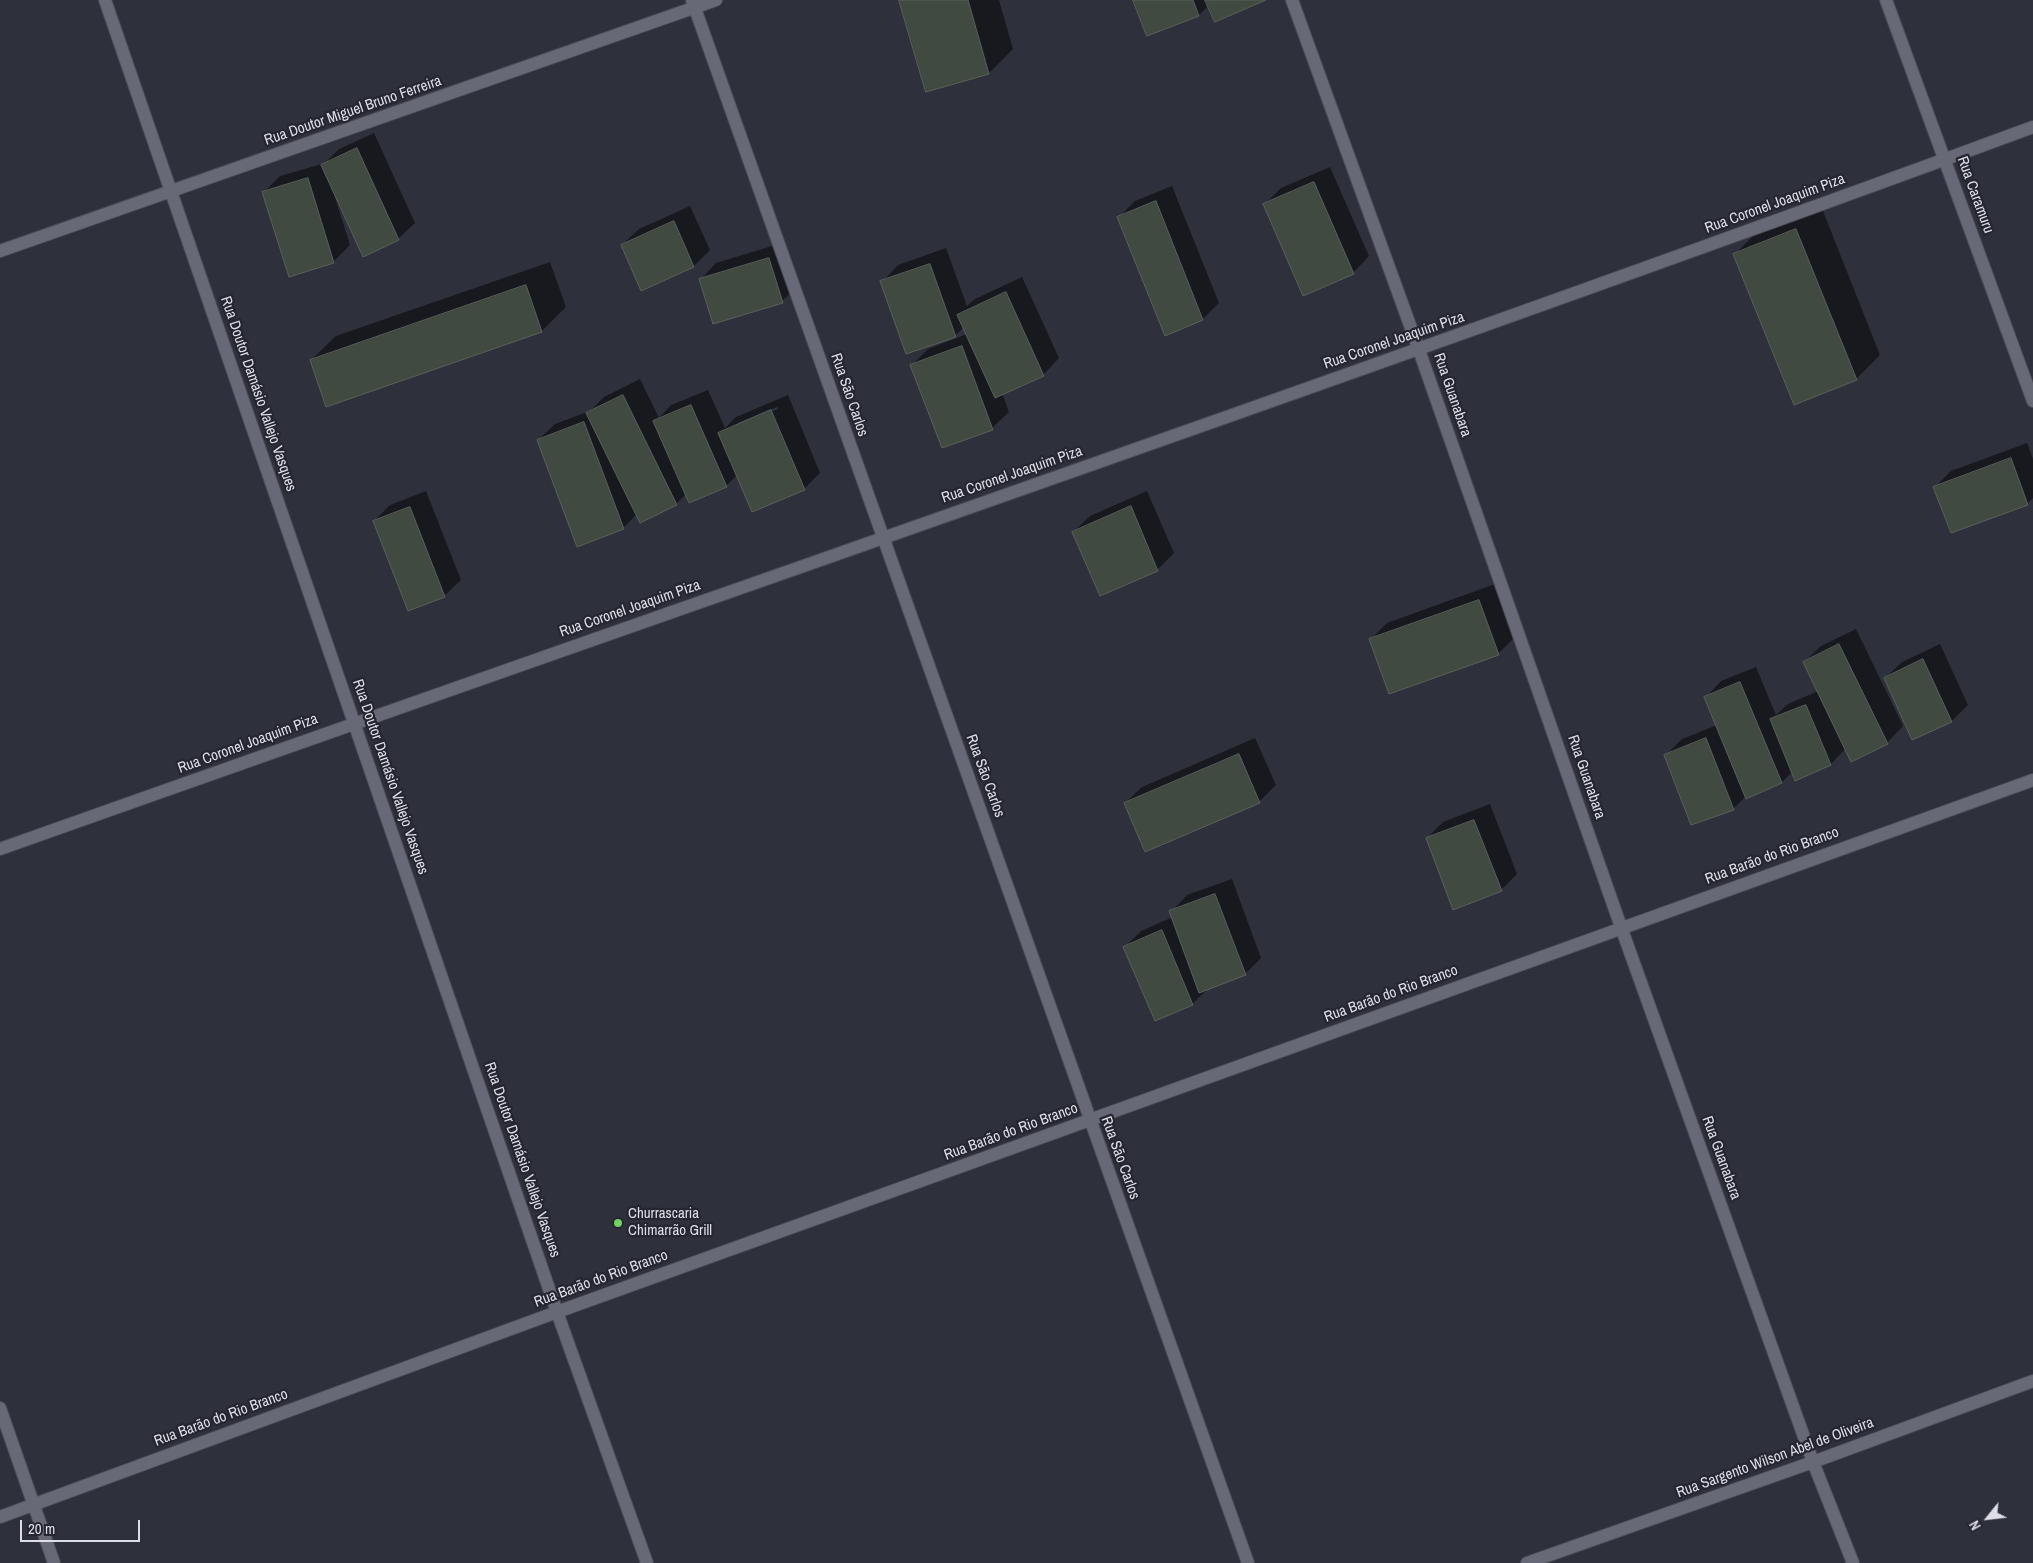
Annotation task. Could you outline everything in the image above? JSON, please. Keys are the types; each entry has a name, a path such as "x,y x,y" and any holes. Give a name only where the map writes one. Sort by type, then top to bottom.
{"street":[{"name":"Rua Doutor Damásio Vallejo Vasques","path":"105,0 354,724 647,1563"},
{"name":"Rua Doutor Miguel Bruno Ferreira","path":"0,251 172,192 694,4 716,0"},
{"name":"Rua Guanabara","path":"1292,0 1420,350 1621,927 1813,1462 1853,1563"},
{"name":"Rua Caramuru","path":"1886,0 2033,401"},
{"name":"Rua São Carlos","path":"694,4 1248,1563"},
{"name":"Rua Coronel Joaquim Piza","path":"0,849 882,537 1420,350 2033,127"},
{"name":"Rua Barão do Rio Branco","path":"0,1517 558,1312 1090,1121 1621,927 2033,780"},
{"name":"Rua Sargento Wilson Abel de Oliveira","path":"1527,1563 1813,1462 2033,1381"},
{"path":"0,1408 54,1563"}],"building":[{"path":"899,0 968,0 989,74 926,92"},
{"path":"1133,0 1193,0 1199,16 1147,36"},
{"path":"1205,0 1266,0 1215,22"},
{"path":"357,148 399,240 363,257 321,165"},
{"path":"308,178 334,263 289,277 262,192"},
{"path":"1314,182 1354,274 1303,296 1263,204"},
{"path":"1156,201 1203,320 1165,336 1117,217"},
{"path":"674,221 694,267 641,291 621,245"},
{"path":"1796,229 1857,380 1794,405 1733,254"},
{"path":"769,258 783,303 713,324 699,279"},
{"path":"930,264 956,337 906,354 880,281"},
{"path":"526,285 542,332 326,407 310,360"},
{"path":"1006,292 1044,376 995,398 957,315"},
{"path":"962,346 993,430 942,448 910,365"},
{"path":"623,395 677,505 640,523 586,413"},
{"path":"691,405 727,487 689,503 653,421"},
{"path":"771,410 805,490 752,512 718,433"},
{"path":"584,422 624,529 577,547 537,440"},
{"path":"2011,458 2028,505 1951,533 1933,487"},
{"path":"1131,506 1158,571 1100,596 1072,532"},
{"path":"410,507 445,597 408,611 373,521"},
{"path":"1479,600 1499,655 1389,694 1369,639"},
{"path":"1839,644 1888,744 1851,762 1803,662"},
{"path":"1923,659 1952,722 1912,740 1884,678"},
{"path":"1740,682 1782,783 1746,799 1704,697"},
{"path":"1806,705 1831,765 1795,781 1770,719"},
{"path":"1706,738 1734,810 1691,825 1664,755"},
{"path":"1239,754 1260,803 1145,852 1124,803"},
{"path":"1474,820 1502,891 1453,910 1426,838"},
{"path":"1215,894 1246,975 1199,993 1169,911"},
{"path":"1162,930 1193,1005 1155,1021 1123,947"}],"place":[{"name":"Churrascaria Chimarrão Grill","path":"618,1223"}]}
